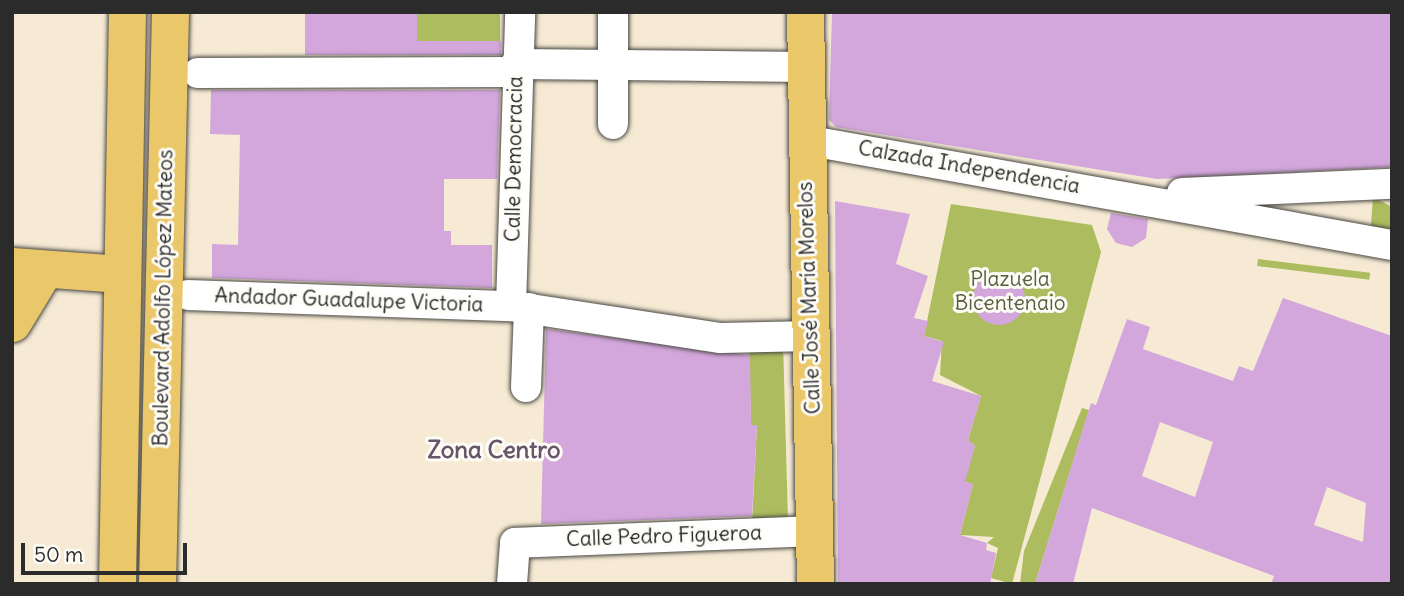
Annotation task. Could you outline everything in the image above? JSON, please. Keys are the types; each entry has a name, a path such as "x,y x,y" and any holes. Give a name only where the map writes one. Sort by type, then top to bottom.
{"main road":[{"name":"Boulevard Adolfo López Mateos","path":"117,584 127,12"},
{"name":"Boulevard Adolfo López Mateos","path":"157,584 170,12"},
{"name":"Calle José María Morelos","path":"805,12 805,140 815,584"},
{"path":"12,323 29,267 121,274"}],"street":[{"name":"Calle Democracia","path":"520,12 516,68 520,307 526,387"},
{"path":"612,124 613,12"},
{"path":"198,73 807,67"},
{"name":"Calzada Independencia","path":"805,140 1133,195 1392,245"},
{"name":"Calzada Independencia","path":"1133,195 1392,184"},
{"name":"Andador Guadalupe Victoria","path":"188,295 520,307 721,338 811,337"},
{"name":"Calle Pedro Figueroa","path":"512,584 515,543 814,531"}],"green space":[{"path":"417,12 500,12 500,41 417,41"},
{"path":"1373,197 1392,207 1392,231 1370,238"},
{"name":"Plazuela Bicentenaio","path":"951,204 1092,225 1101,252 1012,584 991,578 998,548 987,543 994,537 960,535 973,484 962,481 975,446 968,440 981,396 940,375 942,341 924,336"},
{"path":"1258,259 1370,273 1369,280 1257,266"},
{"path":"783,341 788,521 752,522 757,426 751,425 749,342"},
{"path":"1082,408 1089,410 1035,584 1020,584 1024,551"}],"building":[{"path":"305,12 417,12 417,41 501,41 501,55 305,55"},
{"path":"832,12 1392,12 1392,167 1157,179 836,127 829,120"},
{"path":"211,90 500,90 497,179 444,179 444,231 451,231 451,245 492,245 492,288 212,278 212,244 238,245 240,135 210,134"},
{"path":"835,201 910,214 896,264 928,276 914,318 928,321 924,336 944,342 932,381 981,396 968,440 975,446 965,482 973,484 960,535 987,543 986,550 996,553 990,584 838,584"},
{"path":"1111,213 1148,219 1146,238 1132,247 1116,243 1107,229"},
{"path":"999,273 1018,280 1025,299 1018,318 999,325 980,318 973,299 980,280"},
{"path":"1283,298 1392,336 1392,584 1271,584 1274,576 1092,508 1073,584 1035,584 1091,403 1096,405 1127,319 1150,327 1143,349 1233,381 1239,366 1253,371","holes":["1160,422 1213,442 1195,497 1142,476","1327,487 1366,503 1363,542 1314,525"]},
{"path":"546,329 750,355 751,425 757,425 752,516 541,524"}],"district":[{"name":"Zona Centro","path":"494,450"}]}
